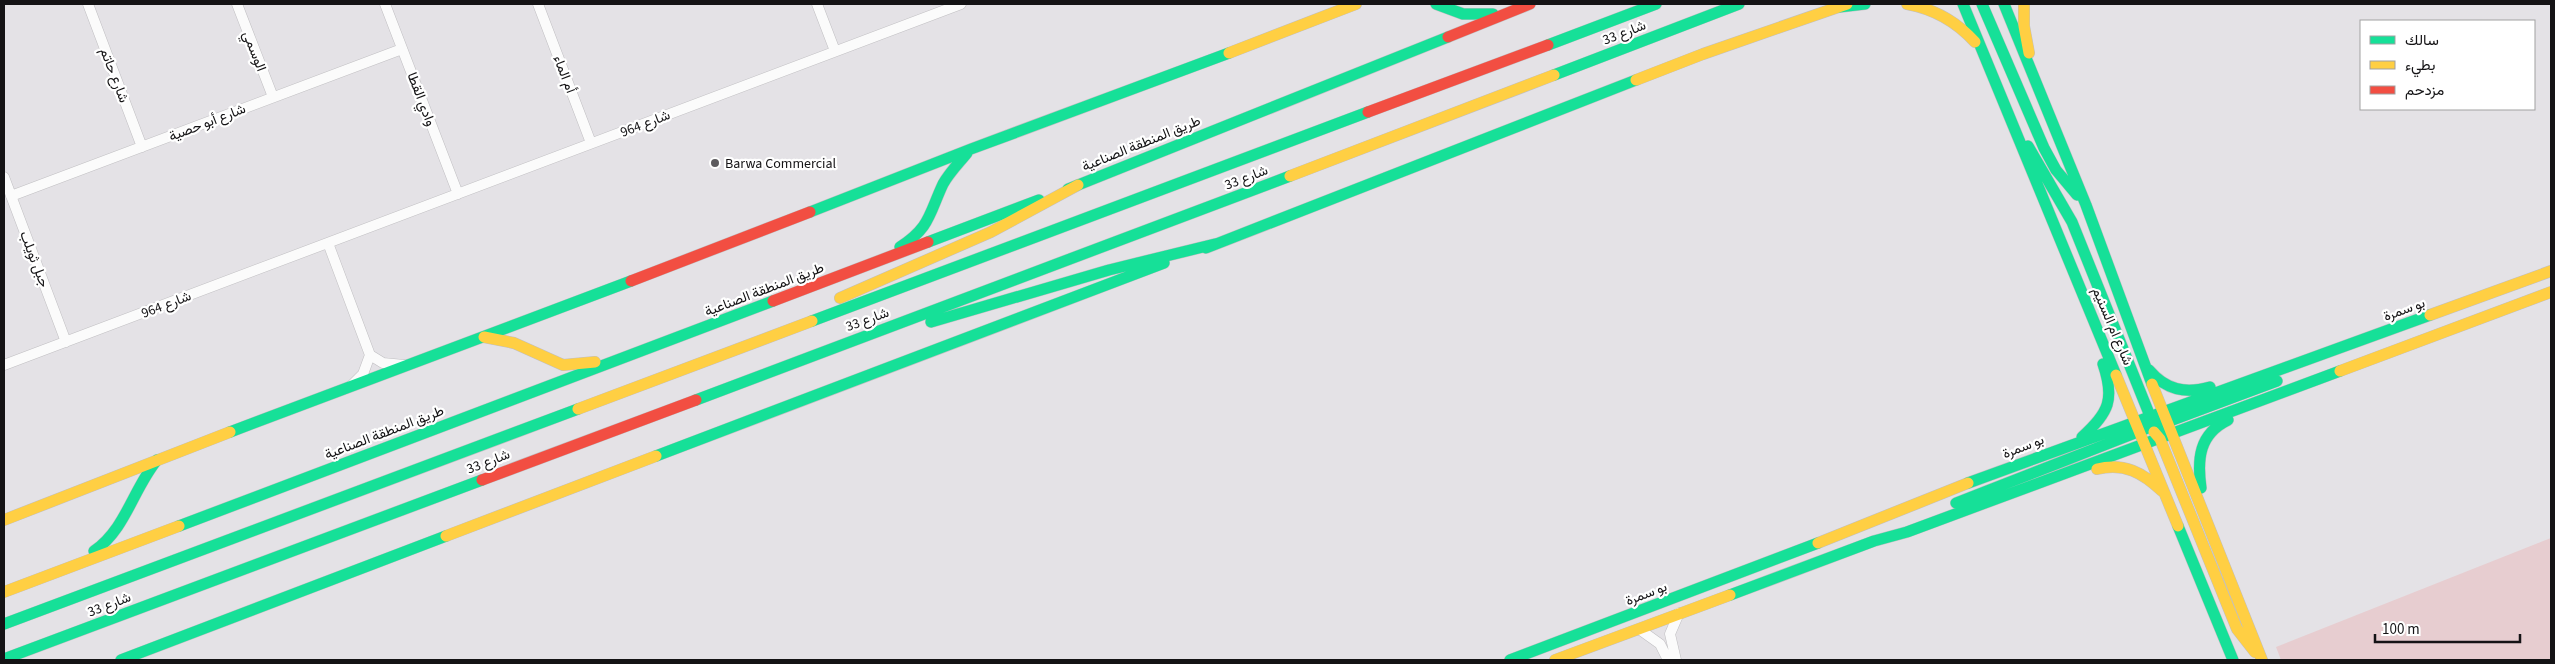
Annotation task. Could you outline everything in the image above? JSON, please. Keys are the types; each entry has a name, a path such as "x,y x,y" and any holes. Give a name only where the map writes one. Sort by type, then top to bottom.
{"main road":[{"path":"4,520 160,458 414,364 891,181 971,148 1134,90 1356,4"},
{"path":"1436,4 1463,14 1478,15 1509,12"},
{"name":"طريق المنطقة الصناعية","path":"4,592 864,268 1078,185 1530,4"},
{"name":"شارع 33","path":"7,622 1656,4"},
{"name":"شارع 33","path":"4,659 1228,200 1739,4"},
{"path":"121,660 1215,244 1695,57 1841,5 1865,4"},
{"path":"1906,4 1934,10 1948,18 1970,36 1981,51"},
{"name":"شارع ام السنيم","path":"1963,4 2000,98 2136,421"},
{"path":"1982,4 2044,148 2056,170 2086,205"},
{"name":"شارع ام السنيم","path":"2004,4 2034,83 2086,205 2136,344 2155,425"},
{"path":"2024,4 2024,26 2034,83"},
{"path":"2000,98 2072,222 2237,629 2262,660"},
{"path":"864,268 913,239 925,227 944,182 971,148"},
{"path":"788,329 837,299 909,269 1032,212 1078,185"},
{"path":"852,340 950,317 1110,270 1215,244"},
{"name":"بو سمرة","path":"2155,425 2348,345 2551,271"},
{"path":"2076,443 2098,423 2108,408 2111,396 2108,375 2088,324 2082,292"},
{"path":"2173,434 2551,292"},
{"path":"1874,541 1904,523 2155,425 2396,336 2417,320"},
{"path":"483,337 514,343 563,365 585,364 632,354"},
{"path":"2136,344 2154,376 2165,385 2182,391 2200,390 2328,345 2348,345"},
{"path":"2207,518 2198,459 2202,441 2208,433 2223,422 2316,388 2333,374"},
{"path":"2136,421 2155,425 2173,434 2262,660"},
{"name":"بو سمرة","path":"1510,660 1780,559 1920,501 2136,421"},
{"path":"1555,660 1874,541 1907,532 2146,444 2155,425"},
{"path":"2146,444 2233,660"},
{"path":"53,573 100,548 114,536 140,482 160,458"},
{"path":"1968,509 1992,509 2109,466 2131,468 2142,473 2165,494"}],"street":[{"name":"شارع حاتم","path":"88,4 142,147"},
{"name":"الوسمي","path":"237,4 273,97"},
{"name":"وادي القطا","path":"385,4 458,194"},
{"name":"أم الماء","path":"538,4 591,143"},
{"path":"817,4 835,51"},
{"name":"شارع 964","path":"4,365 961,4"},
{"name":"شارع أبو حصية","path":"11,196 402,49"},
{"name":"جبل ثويلب","path":"4,176 66,342"},
{"path":"328,243 370,355 390,366 414,364"},
{"path":"347,389 363,374 370,355"},
{"path":"1676,660 1670,634 1679,613"},
{"path":"1638,629 1660,644 1668,660"}],"shaded area":[{"path":"2551,538 2551,660 2281,660 2276,647"}],"traffic: fast":[{"path":"1436,4 1463,14 1493,14"},
{"path":"1548,45 1656,4"},
{"path":"1554,75 1739,4"},
{"path":"1839,7 1865,4"},
{"path":"1963,4 2116,375"},
{"path":"1982,4 2044,148 2056,170 2077,195"},
{"path":"2004,4 2086,205 2152,384"},
{"path":"1068,189 1448,37"},
{"path":"810,212 971,149 1229,53"},
{"path":"1206,248 1636,80"},
{"path":"812,321 1368,112"},
{"path":"2028,146 2072,222 2150,416 2158,426 2173,434"},
{"path":"900,247 910,240 928,220 945,180 967,153"},
{"path":"696,400 1290,176"},
{"path":"928,242 1039,200"},
{"path":"931,322 1109,270 1215,244"},
{"path":"656,456 1164,263"},
{"path":"230,432 631,281"},
{"path":"179,526 773,301"},
{"path":"1968,483 2430,315"},
{"path":"2082,437 2104,413 2107,405 2109,387 2103,364"},
{"path":"2149,370 2162,382 2176,389 2192,390 2210,387"},
{"path":"1730,595 1874,541 1907,532 2340,371"},
{"path":"2159,425 2277,381"},
{"path":"4,624 578,409"},
{"path":"2201,488 2199,467 2202,448 2211,432 2228,420"},
{"path":"1956,503 2148,428"},
{"path":"94,551 114,532 157,460"},
{"path":"4,659 482,480"},
{"path":"2178,526 2233,660"},
{"path":"121,660 446,536"},
{"path":"1510,660 1818,543"}],"traffic: slow":[{"path":"1229,53 1356,4"},
{"path":"1636,80 1703,54 1847,4"},
{"path":"1907,4 1927,9 1953,22 1975,42"},
{"path":"2024,4 2024,26 2029,53"},
{"path":"1290,176 1554,75"},
{"path":"840,298 991,232 1078,185"},
{"path":"2430,315 2551,271"},
{"path":"2340,371 2551,292"},
{"path":"578,409 812,321"},
{"path":"484,337 514,343 563,365 595,362"},
{"path":"2116,375 2178,526"},
{"path":"2152,384 2262,660"},
{"path":"4,520 230,432"},
{"path":"2154,432 2160,439 2237,629 2255,652"},
{"path":"446,536 656,456"},
{"path":"2097,469 2116,467 2133,471 2148,479 2162,491"},
{"path":"1818,543 1968,483"},
{"path":"4,592 179,526"},
{"path":"1555,660 1730,595"}],"traffic: jam":[{"path":"1448,37 1530,4"},
{"path":"1368,112 1548,45"},
{"path":"631,281 810,212"},
{"path":"773,301 928,242"},
{"path":"482,480 696,400"}],"place":[{"name":"Barwa Commercial","path":"715,163"}]}
